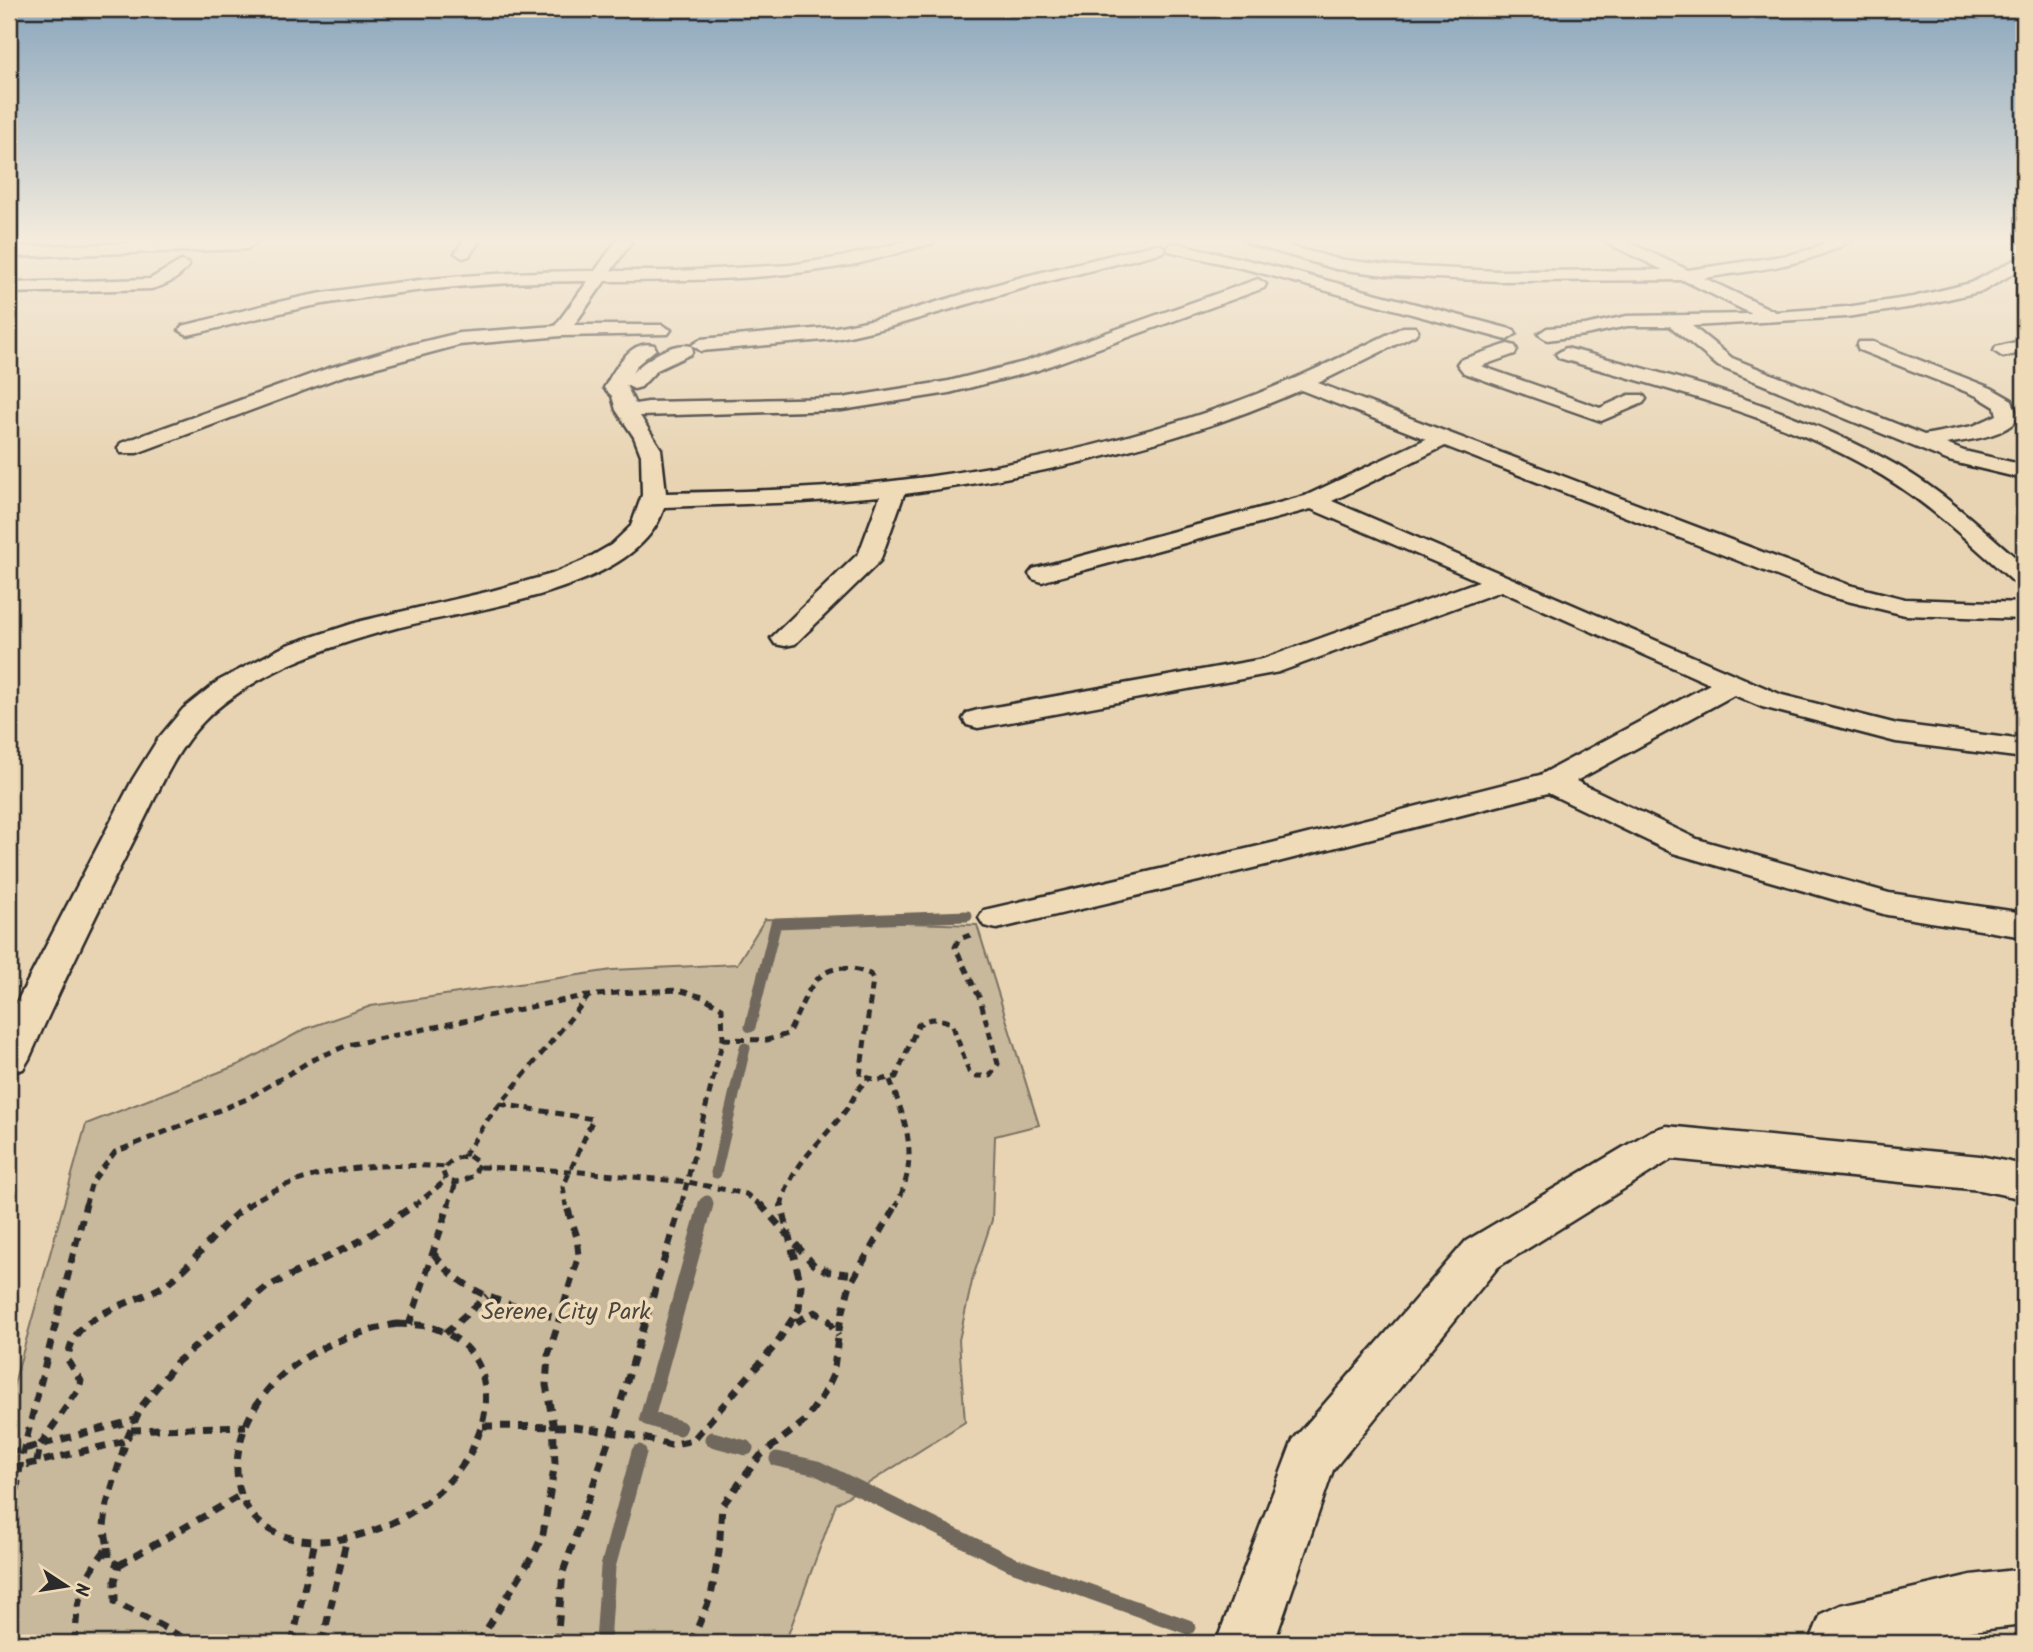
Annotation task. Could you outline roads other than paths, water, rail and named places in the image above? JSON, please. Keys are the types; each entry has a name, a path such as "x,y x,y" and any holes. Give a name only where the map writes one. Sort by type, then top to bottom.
{"street":[{"path":"188,330 243,317"},
{"path":"561,331 571,317"},
{"path":"600,332 643,345 696,343 836,332 906,317"},
{"path":"625,402 649,408 842,404 949,387 1031,366 1166,317"},
{"path":"1438,317 1519,337 1556,352 1801,428 1863,457 1931,498 2024,578"},
{"path":"1477,359 1511,370 1627,321 1726,321 1761,317"},
{"path":"1674,321 1725,362 1957,456 2024,472"},
{"path":"129,448 333,373 400,353 459,340 561,331 686,329 696,343"},
{"path":"9,1059 55,957 172,736 207,702 243,678 325,640 393,620 528,590 580,572 606,558 640,532 649,517 654,500 651,450 625,402 614,388 629,362 643,345 662,330"},
{"path":"654,500 764,497 894,488 1089,452 1171,430 1241,407 1301,383 1409,331"},
{"path":"1556,352 1519,337 1471,361 1468,367 1601,415 1636,399 1612,391"},
{"path":"625,402 641,373 696,343"},
{"path":"1866,346 1984,392 2005,404 2008,418 1998,423 1979,431 1920,442"},
{"path":"2003,351 2024,346"},
{"path":"1301,383 1840,591 1905,607 2024,611"},
{"path":"1042,574 1313,501 1443,439"},
{"path":"785,639 871,556 894,488"},
{"path":"1313,501 1772,701 1896,733 2001,748 2024,748"},
{"path":"978,719 1269,666 1502,582"},
{"path":"998,918 1274,853 1551,782 1732,684"},
{"path":"1551,782 1685,846 1887,904 2024,925"},
{"path":"1245,1643 1311,1457 1482,1254 1666,1142 1980,1173 2024,1182"},
{"path":"1838,1643 1841,1634 1971,1602 2024,1597"}],"waterway":[{"path":"750,1027 776,923 967,916"},
{"path":"716,1173 745,1048"},
{"path":"706,1206 707,1201"},
{"path":"679,1428 647,1418 706,1204"},
{"path":"712,1439 746,1448"},
{"path":"603,1643 608,1567 639,1452"},
{"path":"777,1459 817,1468 1012,1564 1188,1627"}],"park label":[{"name":"Serene City Park","path":"566,1311"}]}
